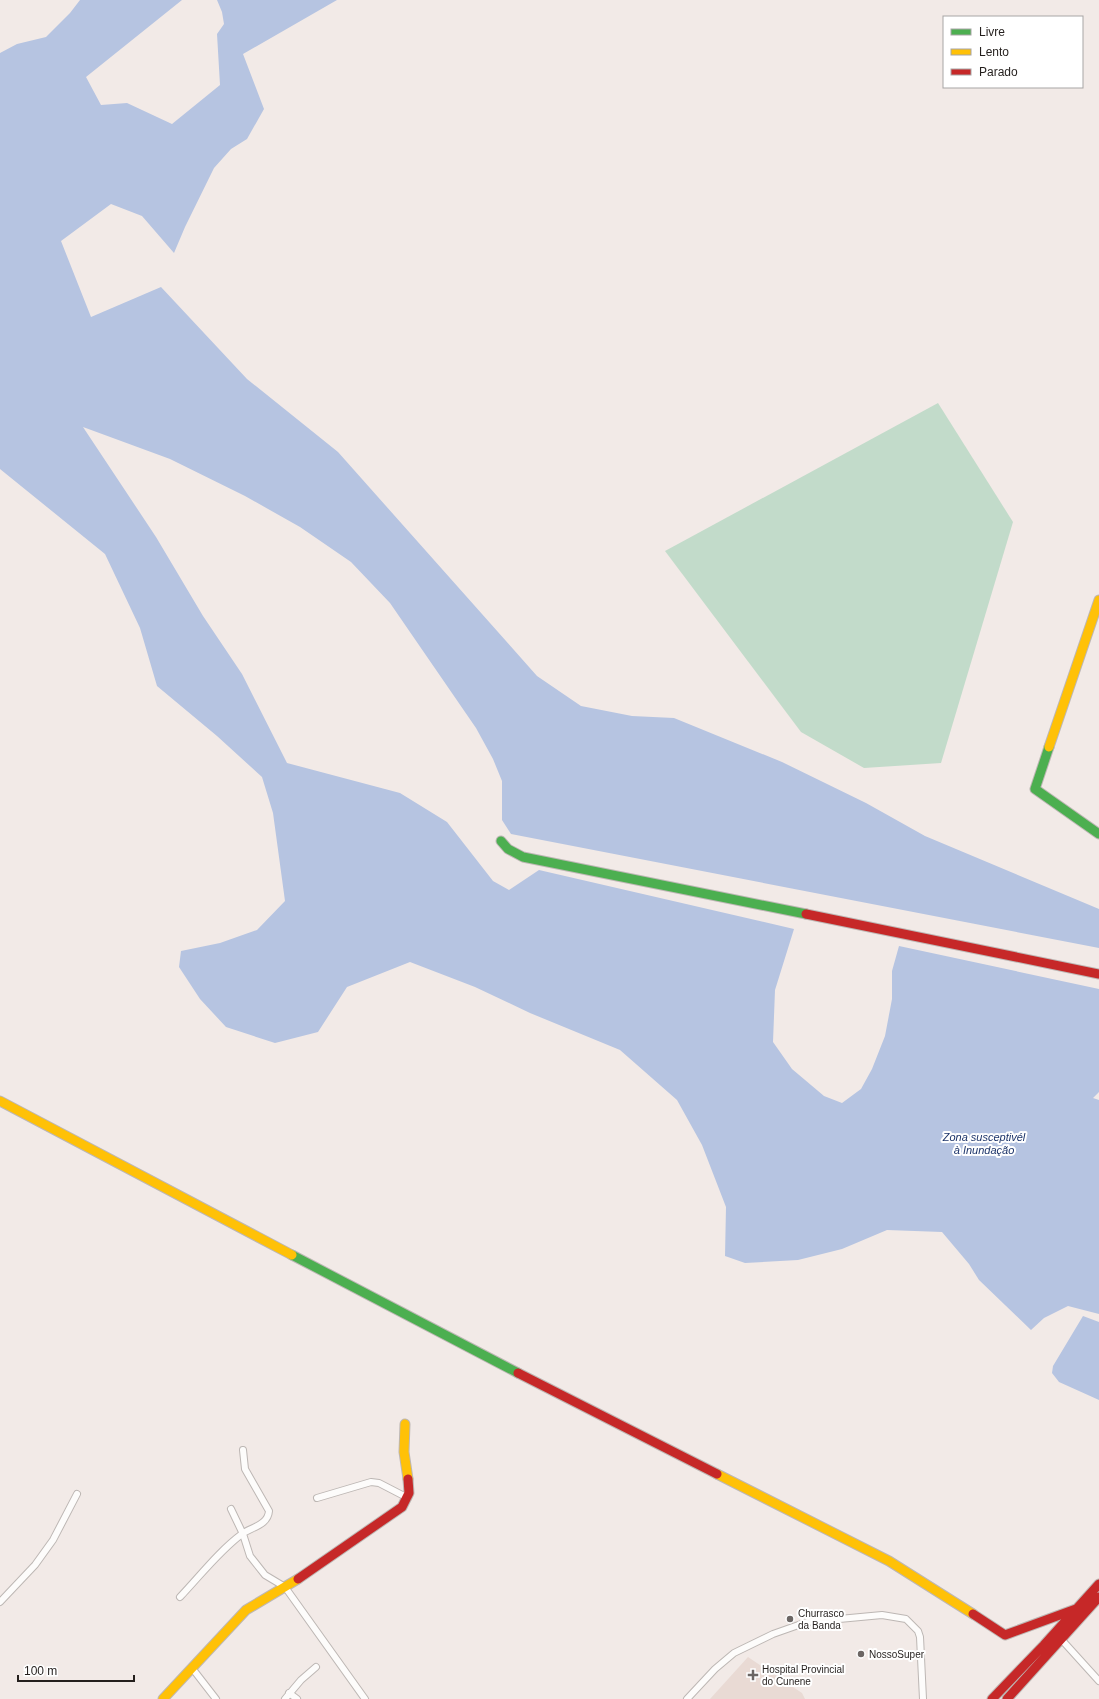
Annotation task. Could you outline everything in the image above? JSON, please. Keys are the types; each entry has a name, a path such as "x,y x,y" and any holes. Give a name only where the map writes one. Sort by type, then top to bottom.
{"street":[{"path":"1098,605 1035,789 1099,834"},
{"path":"501,841 505,848 523,857 1099,974"},
{"path":"0,1101 154,1183 552,1390 889,1561 1005,1635 1076,1609"},
{"path":"163,1699 240,1615 285,1587 402,1508 408,1498 410,1489 404,1457 405,1424"},
{"path":"180,1597 220,1554 243,1534 266,1521 268,1511 245,1469 243,1450"},
{"path":"317,1498 371,1482 379,1482 408,1498"},
{"path":"0,1602 35,1564 53,1540 77,1494"},
{"path":"231,1509 243,1534 250,1556 265,1576 285,1587 365,1699"},
{"path":"992,1699 1044,1645 1099,1584"},
{"path":"1007,1699 1099,1597"},
{"path":"687,1699 715,1669 734,1653 773,1634 807,1622 882,1615 906,1619 918,1631 920,1637 923,1699"},
{"path":"1061,1639 1099,1681"},
{"path":"285,1699 301,1680 316,1667"},
{"path":"192,1668 216,1699"},
{"path":"289,1693 297,1699"}],"shaded area":[{"name":"Hospital Provincial do Cunene","path":"748,1657 802,1693 805,1699 710,1699"}],"green space":[{"path":"938,403 1013,522 941,763 864,768 801,732 665,551"}],"water":[{"name":"Zona susceptivél à Inundação","path":"80,0 182,0 86,77 101,105 127,103 172,124 220,85 217,34 224,24 222,12 217,0 337,0 243,54 264,109 247,139 231,149 214,168 174,253 142,216 111,204 61,241 91,317 161,287 247,379 338,452 537,676 581,706 632,716 674,718 782,762 866,803 925,836 1099,909 1099,948 511,834 502,820 502,781 493,759 476,728 390,603 351,562 300,527 245,496 170,459 83,427 156,537 203,616 242,674 287,763 400,793 447,822 493,881 509,890 539,870 794,929 775,990 773,1042 792,1069 824,1096 842,1103 861,1089 872,1069 885,1036 892,999 892,971 899,946 1099,989 1099,1092 1093,1098 1099,1100 1099,1314 1068,1306 1044,1318 1031,1330 979,1280 969,1264 942,1232 887,1230 842,1249 798,1260 745,1263 725,1256 726,1207 702,1145 677,1100 620,1050 530,1013 475,987 410,962 347,987 318,1032 275,1043 226,1027 200,999 179,967 181,951 220,943 257,930 285,901 273,813 262,777 217,736 157,686 140,628 105,554 0,469 0,53 17,44 46,37 70,13"},
{"path":"1083,1316 1099,1322 1099,1400 1059,1382 1052,1373 1053,1366"}],"traffic: fast":[{"path":"1049,747 1035,789 1099,834"},
{"path":"501,841 508,849 523,857 806,914"},
{"path":"292,1255 518,1373"}],"traffic: slow":[{"path":"1049,747 1099,600"},
{"path":"0,1101 292,1255"},
{"path":"405,1424 404,1452 408,1479"},
{"path":"717,1474 889,1561 973,1614"},
{"path":"163,1699 246,1610 298,1579"}],"traffic: jam":[{"path":"806,914 1099,974"},
{"path":"518,1373 717,1474"},
{"path":"298,1579 402,1507 409,1493 408,1479"},
{"path":"992,1699 1044,1645 1099,1584"},
{"path":"1007,1699 1099,1597"},
{"path":"973,1614 1005,1635 1076,1609"}],"place":[{"name":"Churrasco da Banda","path":"790,1619"},
{"name":"NossoSuper","path":"861,1654"},
{"name":"Hospital Provincial do Cunene","path":"753,1675"}]}
